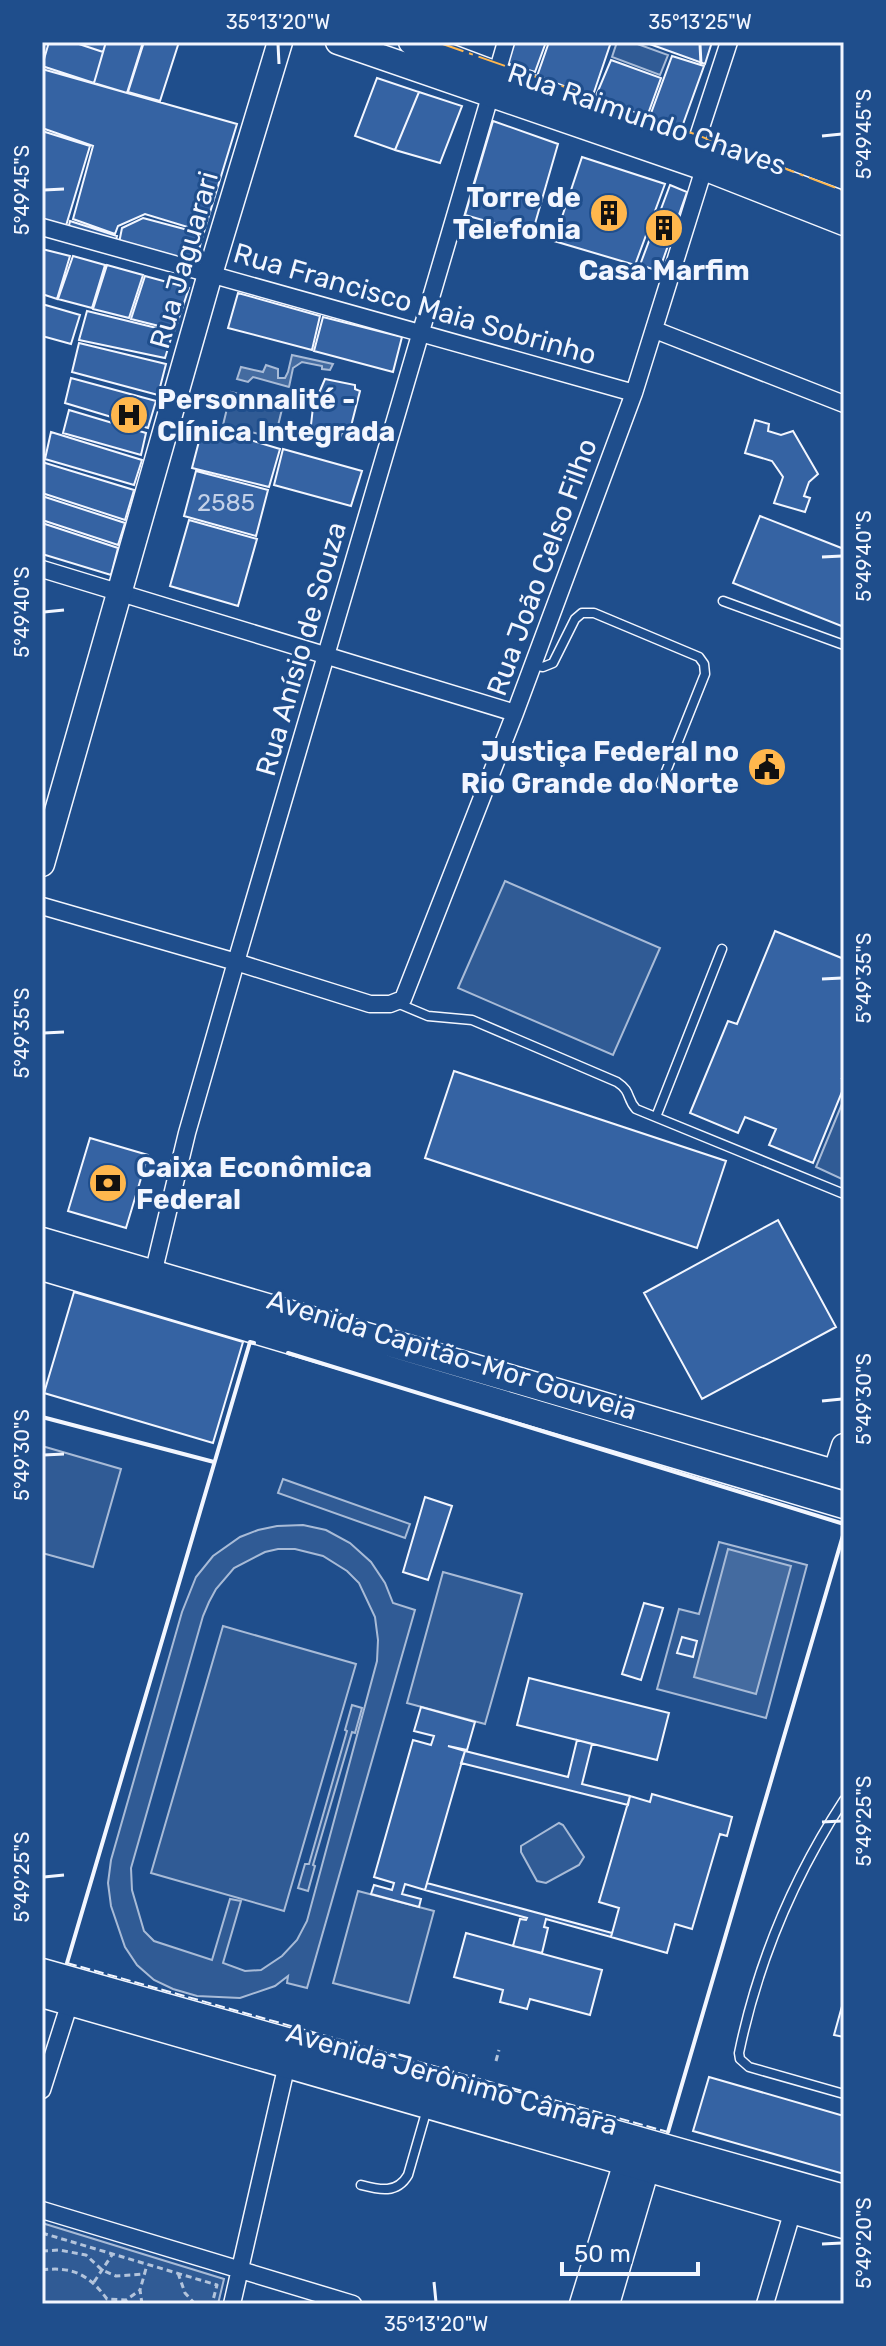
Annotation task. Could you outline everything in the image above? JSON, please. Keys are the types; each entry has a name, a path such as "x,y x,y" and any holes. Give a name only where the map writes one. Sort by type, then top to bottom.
{"main road":[{"name":"Avenida Capitão-Mor Gouveia","path":"42,1241 839,1475"},
{"name":"Avenida Capitão-Mor Gouveia","path":"42,1267 844,1505"},
{"path":"475,1395 519,1381"},
{"path":"710,1437 740,1474"},
{"name":"Avenida Jerônimo Câmara","path":"42,1972 844,2198"},
{"name":"Avenida Jerônimo Câmara","path":"42,1994 844,2225"}],"street":[{"name":"Rua Jaguarari","path":"42,864 210,274 280,42"},
{"name":"Rua Raimundo Chaves","path":"338,42 494,84 699,157 844,204"},
{"name":"Rua Raimundo Chaves","path":"411,42 494,84"},
{"name":"Rua Anísio de Souza","path":"153,1274 187,1133 506,42"},
{"name":"Rua João Celso Filho","path":"401,998 515,713 634,393 655,330 729,42"},
{"name":"Rua Raimundo Chaves","path":"699,157 844,223"},
{"name":"Rua Francisco Maia Sobrinho","path":"42,227 634,393"},
{"path":"655,330 844,404"},
{"path":"42,569 515,713"},
{"path":"42,906 370,1004 382,1005 401,998"},
{"path":"839,1475 844,1446"},
{"path":"42,2090 70,2002"},
{"path":"232,2304 287,2064"},
{"path":"582,2304 636,2165"},
{"path":"607,2304 636,2165"},
{"path":"42,2210 353,2304"},
{"path":"765,2304 793,2210"}],"lane":[{"path":"723,601 844,645"},
{"path":"533,664 543,667 553,663 575,619 582,613 594,613 699,657 705,674 661,784"},
{"path":"656,1117 722,949"},
{"path":"401,998 428,1016 472,1020 617,1082 628,1091 631,1104 636,1109 844,1194"},
{"path":"844,1800 812,1851 777,1923 754,1993 739,2053 740,2059 749,2067 844,2094"},
{"path":"361,2185 385,2190 403,2183 428,2105"}],"path":[{"path":"496,2061 499,2050"},
{"path":"42,2233 217,2285 212,2304"},
{"path":"42,2251 59,2250 86,2255 102,2270 116,2276 144,2274"},
{"path":"94,2282 113,2254"},
{"path":"142,2304 140,2290 147,2264"},
{"path":"42,2270 56,2268 75,2271 94,2282 107,2302 126,2300 140,2290"},
{"path":"178,2273 185,2293 195,2304"}],"shaded area":[{"path":"617,42 632,42 668,55 660,75 612,57"},
{"path":"292,355 333,364 330,370 302,362 293,368 289,387 253,377 248,382 237,379 241,367 263,372 266,365 278,369 278,378 285,378"},
{"path":"231,392 283,405 275,438 223,425"},
{"path":"505,881 660,948 613,1055 458,988"},
{"path":"844,1099 844,1180 816,1167"},
{"path":"42,1446 121,1469 93,1567 42,1553"},
{"path":"283,1479 410,1524 405,1538 278,1493"},
{"path":"303,1525 326,1530 350,1543 371,1562 385,1583 393,1603 415,1610 307,1988 287,1983 288,1976 275,1986 240,1998 197,1996 154,1980 137,1965 125,1947 111,1906 108,1883 111,1860 182,1612 196,1577 213,1556 240,1537 277,1526","holes":["295,1549 323,1556 347,1571 359,1583 375,1617 377,1661 307,1921 297,1940 282,1956 261,1970 245,1971 223,1963 241,1901 230,1899 212,1960 154,1941 144,1931 132,1890 131,1868 209,1602 234,1568 265,1552"]},
{"path":"719,1542 807,1565 766,1718 657,1689 679,1609 699,1614"},
{"path":"728,1549 791,1566 756,1694 694,1677"},
{"path":"443,1572 522,1594 485,1724 407,1703"},
{"path":"223,1626 356,1664 284,1911 151,1873"},
{"path":"352,1705 362,1708 355,1733 352,1732 308,1891 298,1888 305,1864 309,1864"},
{"path":"559,1823 584,1857 579,1865 546,1883 537,1881 521,1852 521,1846"},
{"path":"358,1891 434,1911 409,2003 333,1983"},
{"path":"42,2223 224,2279 218,2304 42,2304"}],"building":[{"path":"49,42 73,42 103,52 94,83 42,66"},
{"path":"73,42 106,42 103,52"},
{"path":"106,42 143,42 127,93 94,83"},
{"path":"144,42 179,42 160,101 128,92"},
{"path":"513,42 546,42 535,72 506,63"},
{"path":"549,42 611,42 590,104 534,85"},
{"path":"644,42 712,42 705,64"},
{"path":"672,56 704,66 678,138 646,127"},
{"path":"611,60 661,78 644,125 592,105"},
{"path":"42,69 237,124 204,232 145,214 118,226 115,234 73,219 93,146 42,128"},
{"path":"377,78 419,92 395,150 355,136"},
{"path":"419,92 462,106 440,163 395,150"},
{"path":"493,121 558,144 532,234 465,215"},
{"path":"42,131 90,146 65,229 42,223"},
{"name":"Torre de Telefonia","path":"582,157 665,184 635,265 554,241"},
{"name":"Casa Marfim","path":"670,185 687,192 659,271 640,265"},
{"path":"143,218 203,234 195,266 119,243 122,228"},
{"path":"70,221 117,236 115,244 68,230"},
{"path":"42,249 70,256 57,299 42,294"},
{"path":"73,256 105,265 92,308 58,299"},
{"path":"107,265 143,275 129,318 93,309"},
{"path":"145,276 189,288 175,330 131,319"},
{"path":"238,293 320,316 312,350 228,328"},
{"path":"42,304 80,315 71,344 42,336"},
{"path":"87,311 173,332 165,358 79,340"},
{"path":"323,317 402,337 393,372 314,351"},
{"path":"79,343 166,364 158,395 72,372"},
{"name":"Personnalité - Clínica Integrada","path":"71,378 156,401 148,428 65,403"},
{"path":"325,379 355,385 355,389 360,391 349,434 342,433 338,442 310,434 313,407"},
{"path":"69,410 146,433 141,455 63,433"},
{"path":"755,420 769,424 768,431 781,435 793,431 818,474 809,482 804,496 810,498 805,512 774,503 783,477 772,461 745,453"},
{"path":"203,426 280,449 269,487 192,468"},
{"path":"51,432 142,460 134,485 45,459"},
{"path":"283,449 362,471 351,506 274,485"},
{"path":"42,462 134,490 125,520 42,493"},
{"path":"196,471 268,490 256,536 184,516"},
{"path":"42,496 125,523 118,545 42,520"},
{"path":"760,516 844,549 844,627 733,583"},
{"path":"189,520 257,539 238,606 170,586"},
{"path":"42,523 118,548 111,575 42,554"},
{"path":"775,931 844,959 844,1087 813,1163 769,1145 776,1129 745,1117 738,1133 690,1113 728,1021 737,1024"},
{"path":"454,1071 726,1161 697,1248 425,1158"},
{"name":"Caixa Econômica Federal","path":"90,1138 148,1155 126,1228 68,1211"},
{"path":"778,1220 836,1327 702,1399 644,1293"},
{"path":"74,1292 243,1342 213,1443 44,1393"},
{"path":"425,1497 452,1506 428,1580 403,1572"},
{"path":"644,1603 663,1608 641,1680 622,1674"},
{"path":"682,1637 697,1641 693,1657 677,1653"},
{"path":"529,1678 669,1713 657,1760 517,1725"},
{"path":"421,1707 475,1722 467,1750 448,1746 465,1751 425,1890 405,1884 402,1894 421,1899 419,1907 371,1894 374,1885 392,1890 394,1883 374,1877 413,1740 431,1745 434,1736 414,1731"},
{"path":"577,1740 592,1744 582,1784 630,1796 628,1805 461,1763 465,1751 568,1777"},
{"path":"652,1794 732,1817 727,1836 720,1834 692,1929 675,1924 667,1953 611,1937 619,1908 599,1902 630,1796 650,1802"},
{"path":"427,1883 612,1933 611,1937 546,1919 544,1927 548,1928 542,1953 513,1946 520,1919 527,1918 425,1890"},
{"path":"466,1933 602,1970 590,2015 530,1999 527,2009 500,2002 503,1990 454,1977"},
{"path":"844,1999 844,2037 834,2035"},
{"path":"709,2077 844,2116 844,2174 693,2131"}],"fence":[{"path":"67,1963 668,2132"}],"wall":[{"path":"67,1963 250,1342 254,1343"},
{"path":"288,1353 844,1524"},
{"path":"42,1417 214,1462"},
{"path":"668,2132 844,1532"}],"power":[{"path":"437,42 647,116 844,191"}],"place":[{"name":"Torre de Telefonia","path":"609,213"},
{"name":"Casa Marfim","path":"664,228"},
{"name":"Personnalité - Clínica Integrada","path":"129,415"},
{"name":"Justiça Federal no Rio Grande do Norte","path":"767,767"},
{"name":"Caixa Econômica Federal","path":"108,1183"}]}
